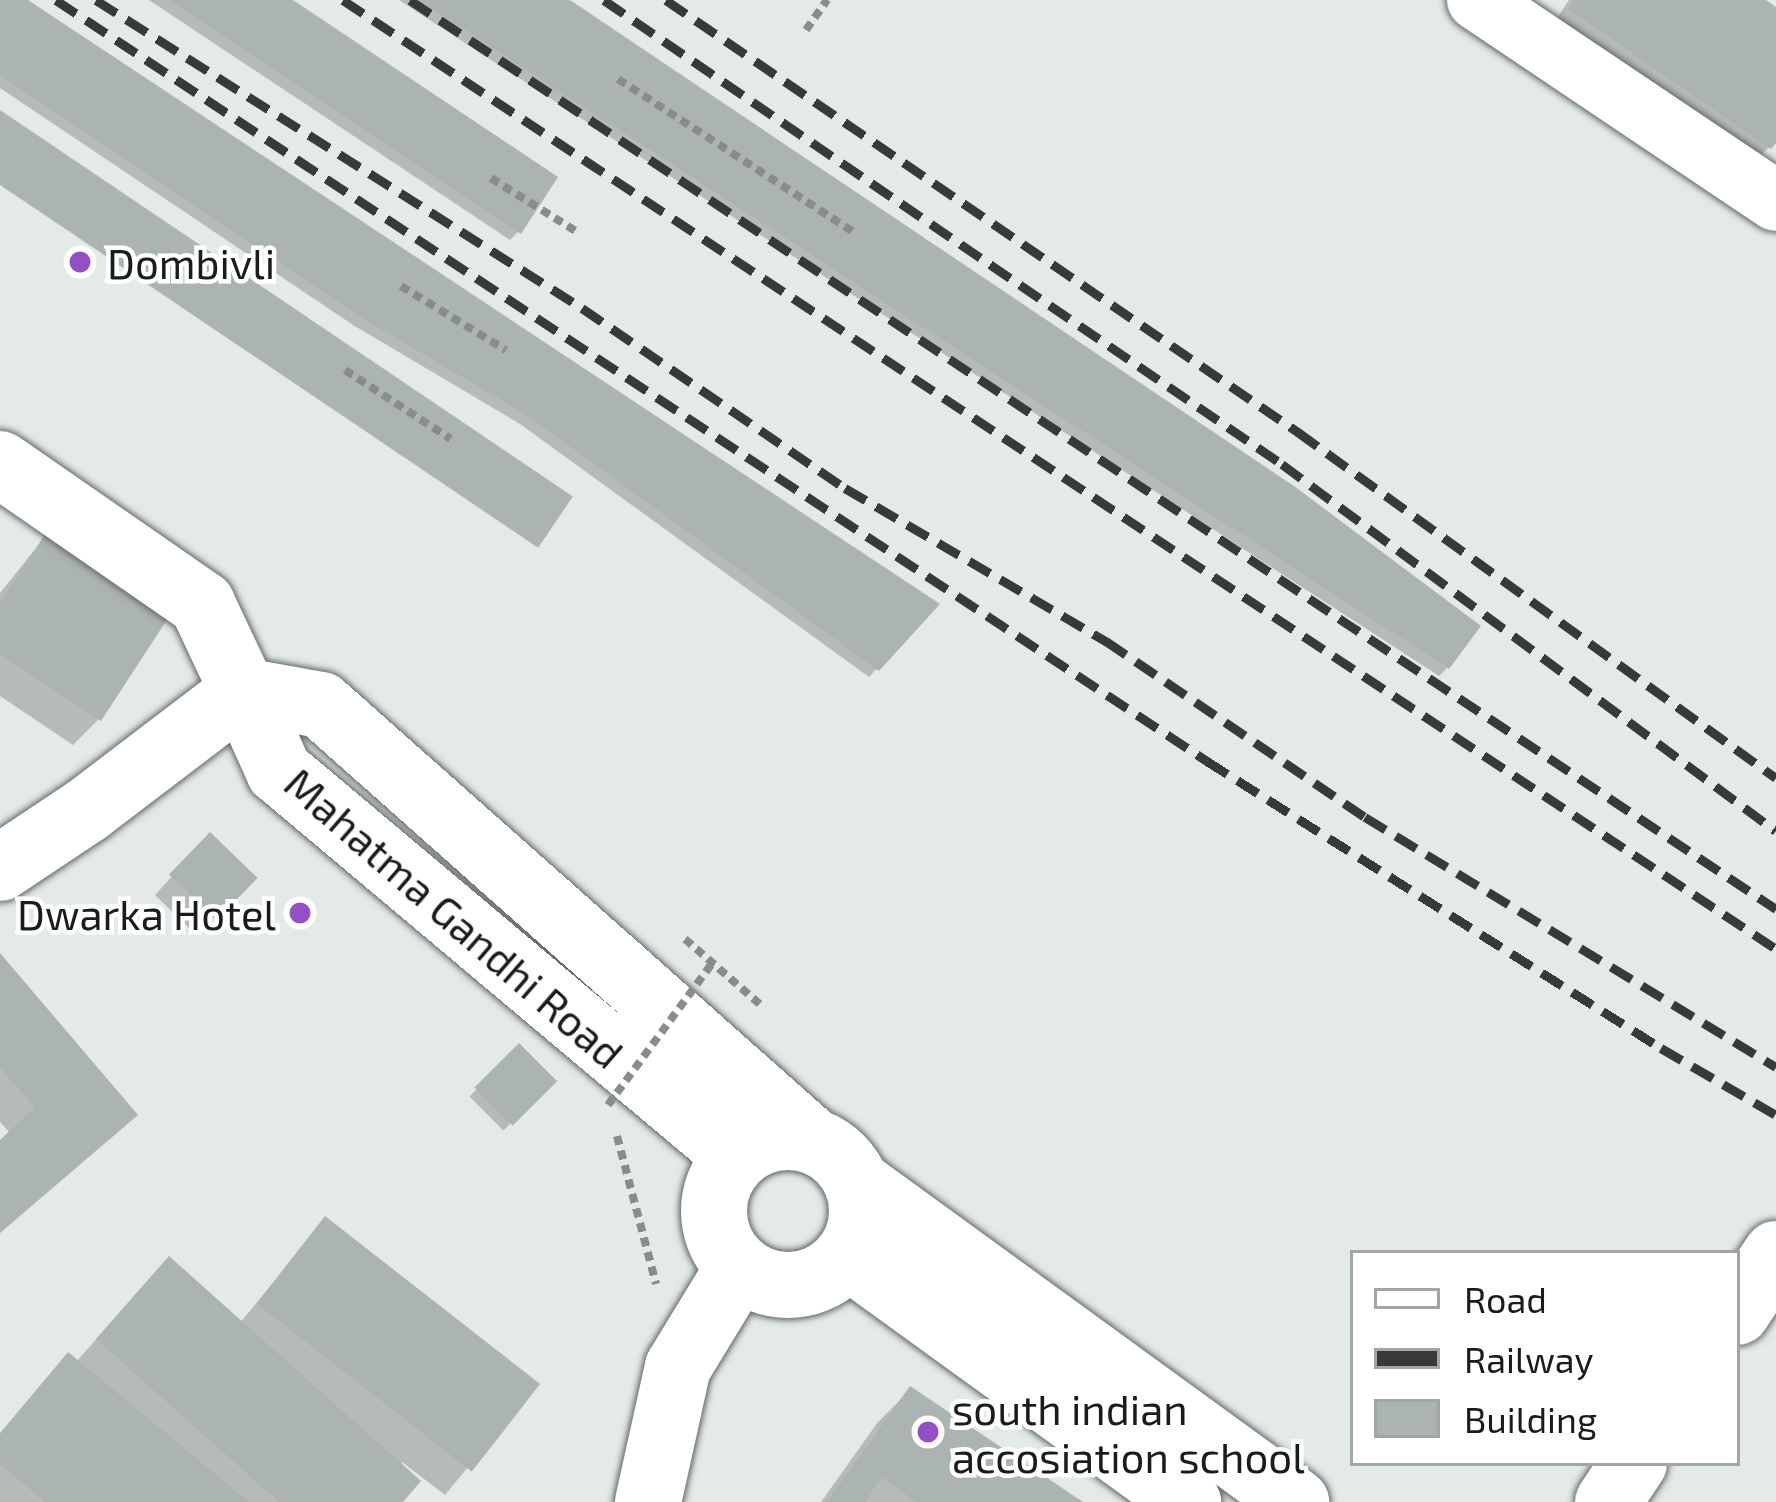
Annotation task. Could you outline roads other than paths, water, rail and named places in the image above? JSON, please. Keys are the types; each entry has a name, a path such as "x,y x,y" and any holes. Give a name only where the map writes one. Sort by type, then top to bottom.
{"main road":[{"name":"Mahatma Gandhi Road","path":"0,464 202,604 279,771 737,1156"},
{"path":"0,868 87,810 243,692 321,705 808,1137 846,1164 857,1183 862,1209 848,1256 808,1283 784,1285 739,1267 715,1224 715,1199 737,1156 780,1137 808,1137"},
{"path":"857,1183 1296,1502"},
{"path":"1740,1308 1776,1254"},
{"path":"848,1256 1188,1502"},
{"path":"648,1502 678,1367 739,1267"},
{"path":"1608,1502 1632,1466"}],"street":[{"path":"1477,0 1776,201"}],"railway":[{"path":"56,0 1207,761 1661,1048 1776,1115"},
{"path":"96,0 582,308 845,488 1106,641 1365,817 1776,1067"},
{"path":"343,0 1776,949"},
{"path":"410,0 1776,909"},
{"path":"604,0 1282,464 1776,831"},
{"path":"666,0 1298,432 1776,778"}],"place":[{"name":"Dombivli","path":"80,262"},
{"name":"Dwarka Hotel","path":"300,913"},
{"name":"south indian accosiation school","path":"928,1432"}]}
